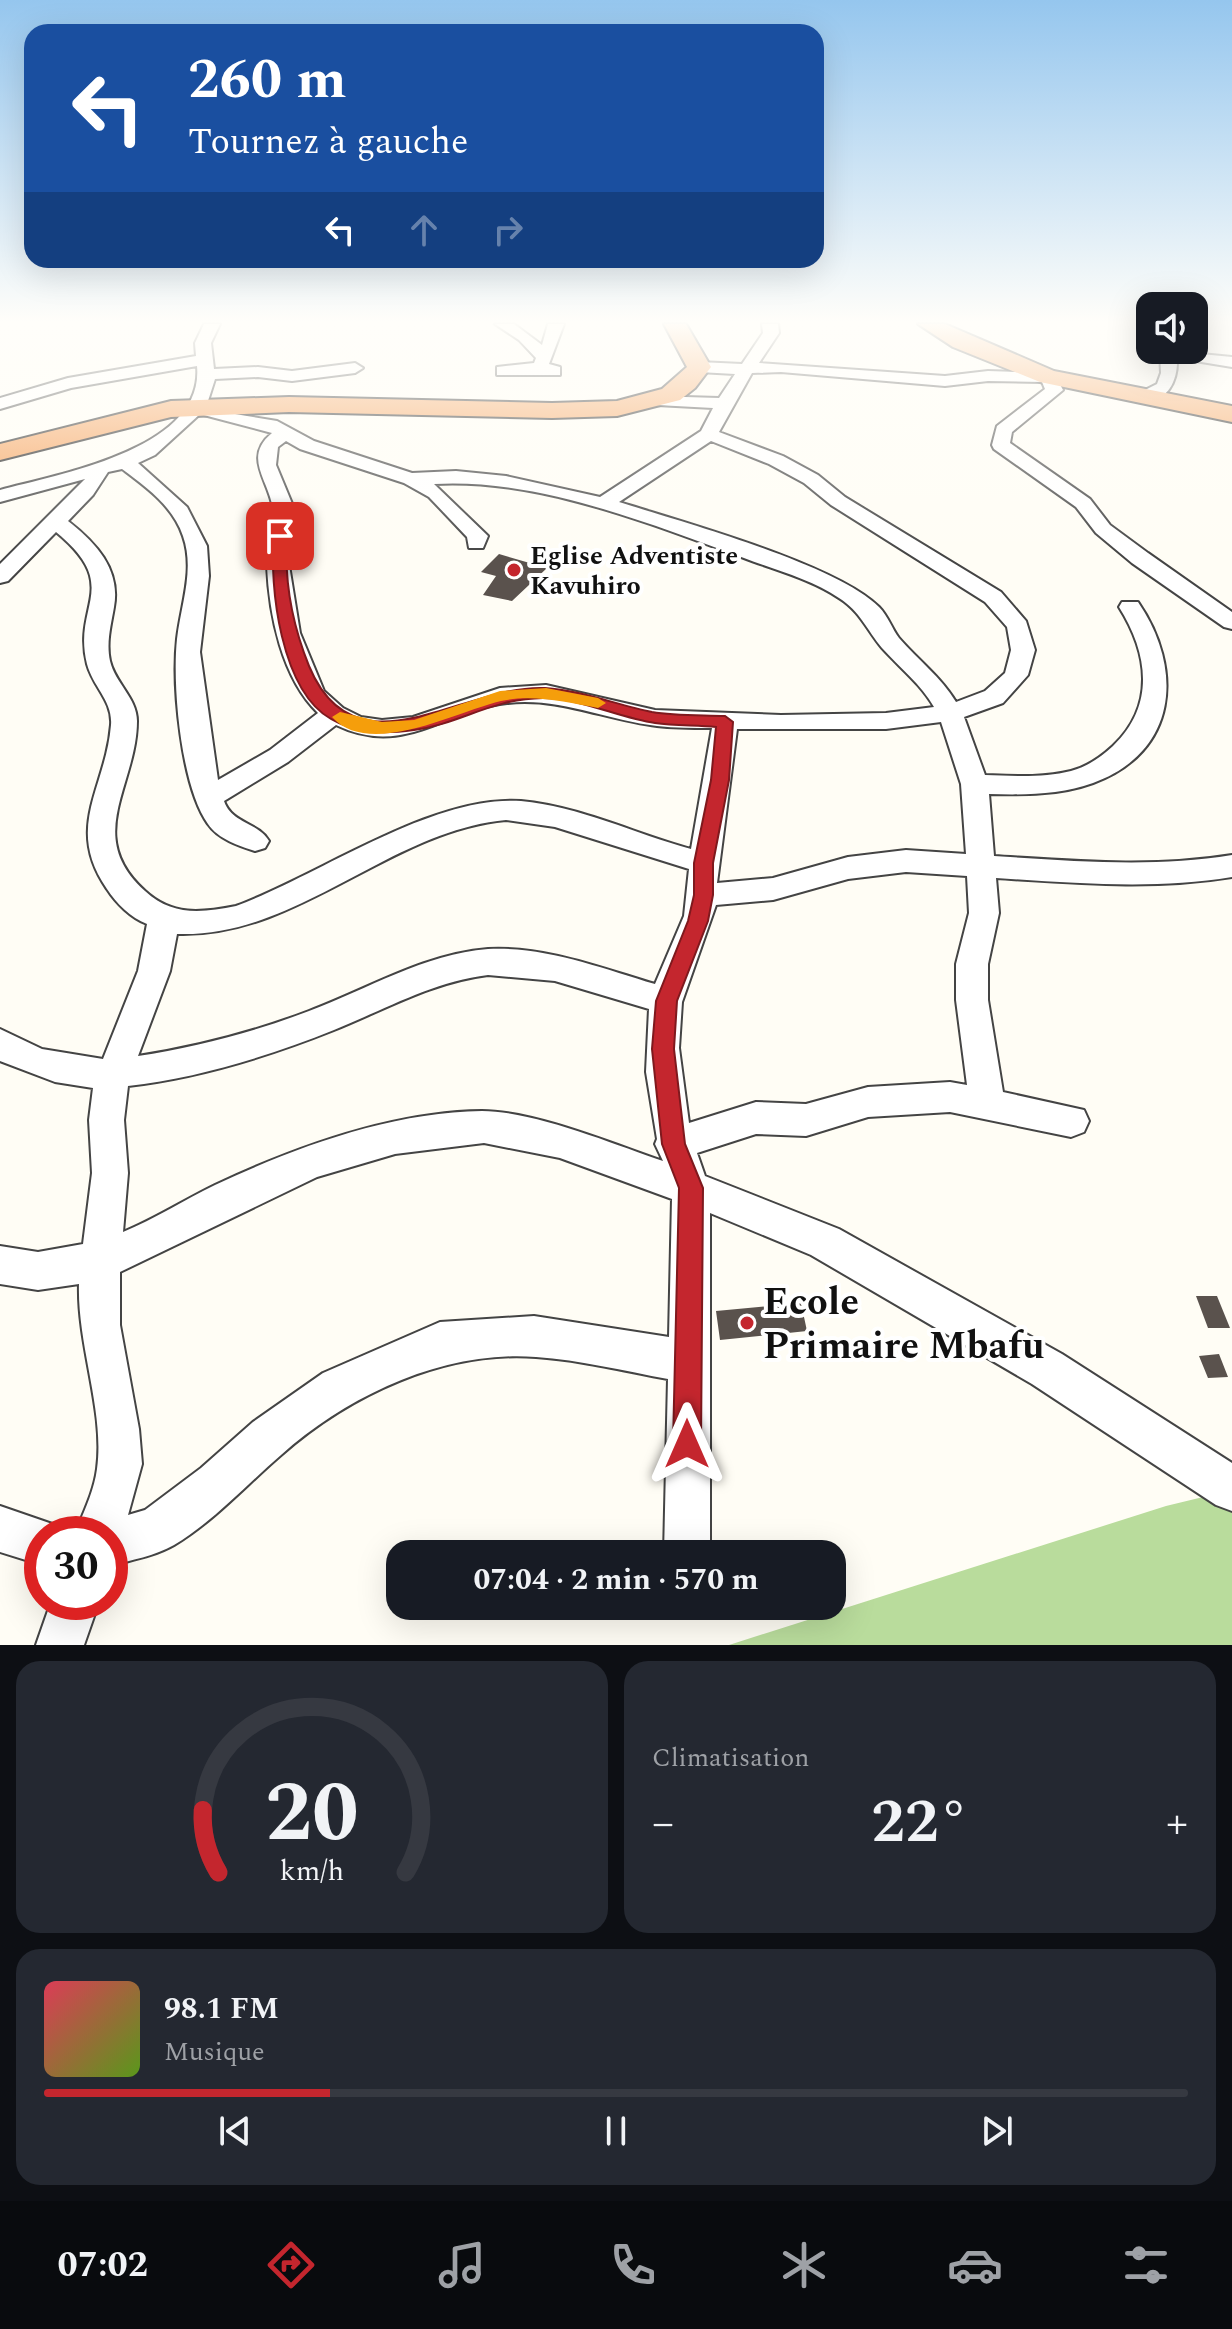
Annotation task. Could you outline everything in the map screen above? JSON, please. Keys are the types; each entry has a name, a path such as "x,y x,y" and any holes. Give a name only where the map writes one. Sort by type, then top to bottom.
{"highway":[{"path":"0,452 171,409 274,404 546,410 623,407 653,401"},
{"path":"1171,401 1231,413"}],"street":[{"path":"0,496 125,462 148,451 197,407 200,401"},
{"path":"601,505 709,434 724,403 674,401"},
{"path":"1040,401 1003,430 1001,445 1083,503 1103,529 1232,622"},
{"path":"197,407 232,419 271,425 307,445 411,479 457,511 478,536 476,544"},
{"path":"284,433 269,445 266,465 283,506 278,565 288,633 313,694 334,714 355,724 382,728 416,725 500,696 546,693 655,718 725,722 886,721 950,713 994,697 1016,675 1023,650 1018,626 1001,606 941,562 865,518 811,479 776,460 709,434"},
{"path":"125,462 175,504 193,533 199,564 188,652 196,733 216,817 255,841"},
{"path":"0,576 86,491 101,469"},
{"path":"411,479 442,474 550,490 809,575 846,592 872,613 889,641 916,665 950,713 975,784 984,913 972,964 972,1000 987,1104"},
{"path":"54,520 82,542 104,585 96,640 100,669 118,696 125,721 106,791 101,828 104,865 134,903 163,920 211,924 249,915 438,828 488,812 528,812 580,823 704,879 773,889 848,868 906,861 1116,875 1183,874 1232,866"},
{"path":"975,784 1037,786 1081,777 1107,766 1124,751 1156,695 1154,663 1147,632 1130,607"},
{"path":"209,797 279,756 334,714"},
{"path":"687,1540 691,1188 673,1144 663,1049 666,1001 698,921 720,780 725,722"},
{"path":"104,1516 120,1467 116,1416 100,1326 99,1261 110,1172 106,1112 129,1032 150,991 162,948 163,920"},
{"path":"0,1043 57,1069 115,1073 208,1054 320,1021 436,972 489,962 541,966 666,1001"},
{"path":"673,1144 756,1118 806,1120 868,1102 950,1097 1071,1121"},
{"path":"0,1265 38,1271 99,1261 155,1238 228,1198 312,1162 395,1138 484,1127 560,1142 691,1188 825,1242 1047,1369 1232,1489"},
{"path":"128,1538 157,1529 217,1484 268,1437 338,1388 440,1343 534,1336 687,1361"},
{"path":"0,1529 24,1536"},
{"path":"60,1645 69,1620"}],"green space":[{"path":"1232,1490 1232,1645 729,1645 808,1620 846,1620 846,1608 1166,1506"}],"building":[{"name":"Eglise Adventiste Kavuhiro","path":"499,554 547,568 512,601 483,595 496,576 481,572"},
{"path":"1196,1296 1217,1296 1230,1328 1208,1328"},
{"path":"801,1303 807,1331 720,1340 716,1311"},
{"path":"1219,1354 1228,1377 1208,1378 1199,1356"}],"slow traffic":[{"path":"340,717 355,724 382,728 416,725 500,696 546,693 598,703"}],"place":[{"name":"Eglise Adventiste Kavuhiro","path":"514,570"},
{"name":"Ecole Primaire Mbafu","path":"747,1323"}],"route":[{"path":"280,536 278,565 288,633 313,694 334,714 355,724 382,728 416,725 500,696 546,693 655,718 725,722 720,780 704,863 703,895 698,921 666,1001 663,1049 673,1144 691,1188 687,1444"}]}
